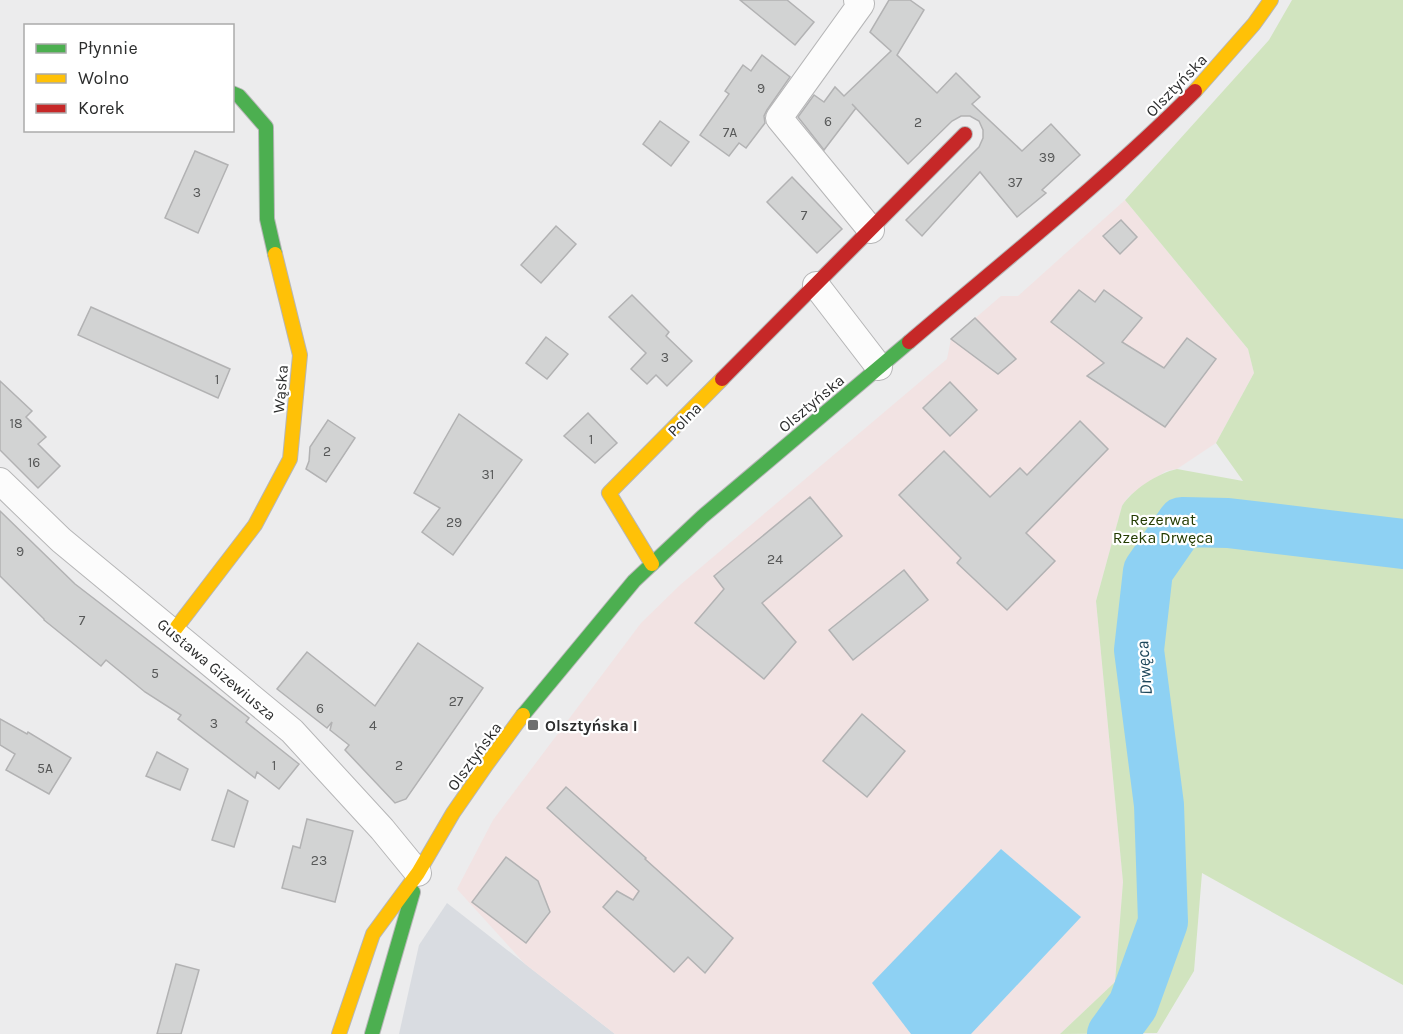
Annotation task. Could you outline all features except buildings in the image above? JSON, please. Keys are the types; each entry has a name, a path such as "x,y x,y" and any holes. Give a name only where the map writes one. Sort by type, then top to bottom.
{"street":[{"path":"857,0 861,4 780,118 871,230"},
{"name":"Olsztyńska","path":"339,1034 373,934 418,873 453,813 487,764 634,581 702,517 1086,192 1158,128 1206,80 1254,24 1271,0"},
{"name":"Wąska","path":"173,632 255,525 290,459 300,355 267,219 266,127 239,96 234,94"},
{"name":"Polna","path":"652,564 609,494 964,134"},
{"path":"816,285 879,367"},
{"name":"Gustawa Gizewiusza","path":"0,481 61,540 292,730 418,873"},
{"name":"Olsztyńska","path":"372,1034 418,873"}],"shaded area":[{"path":"1125,200 1248,349 1254,373 1216,443 1177,469 1166,471 1129,496 1122,506 1096,601 1123,882 1115,982 1060,1034 615,1034 525,964 457,889 493,820 641,623 680,585 947,359 951,339 1001,296 1018,296"},
{"path":"447,903 615,1034 399,1034 419,945"}],"green space":[{"name":"Rezerwat Rzeka Drwęca","path":"1292,0 1403,0 1403,985 1202,873 1194,971 1157,1033 1060,1034 1115,982 1123,882 1096,601 1122,506 1146,483 1177,469 1243,481 1216,443 1254,373 1248,349 1125,200 1269,40"}],"water":[{"path":"1001,849 1081,917 971,1034 911,1034 872,983"}],"waterway":[{"name":"Drwęca","path":"1112,1034 1133,1005 1163,922 1159,805 1139,650 1148,571 1182,522 1228,523 1403,544"}],"traffic: fast":[{"path":"234,94 239,96 266,127 267,219 275,254"},
{"path":"523,715 634,581 702,517 909,342"},
{"path":"372,1034 413,892"}],"traffic: slow":[{"path":"1195,91 1254,24 1271,0"},
{"path":"173,632 255,525 290,459 300,355 275,254"},
{"path":"652,564 609,493 722,379"},
{"path":"339,1034 373,934 418,873 453,813 523,715"}],"traffic: jam":[{"path":"909,342 1126,157 1195,91"},
{"path":"722,379 965,134"}],"place":[{"name":"Olsztyńska I","path":"533,725"}]}
